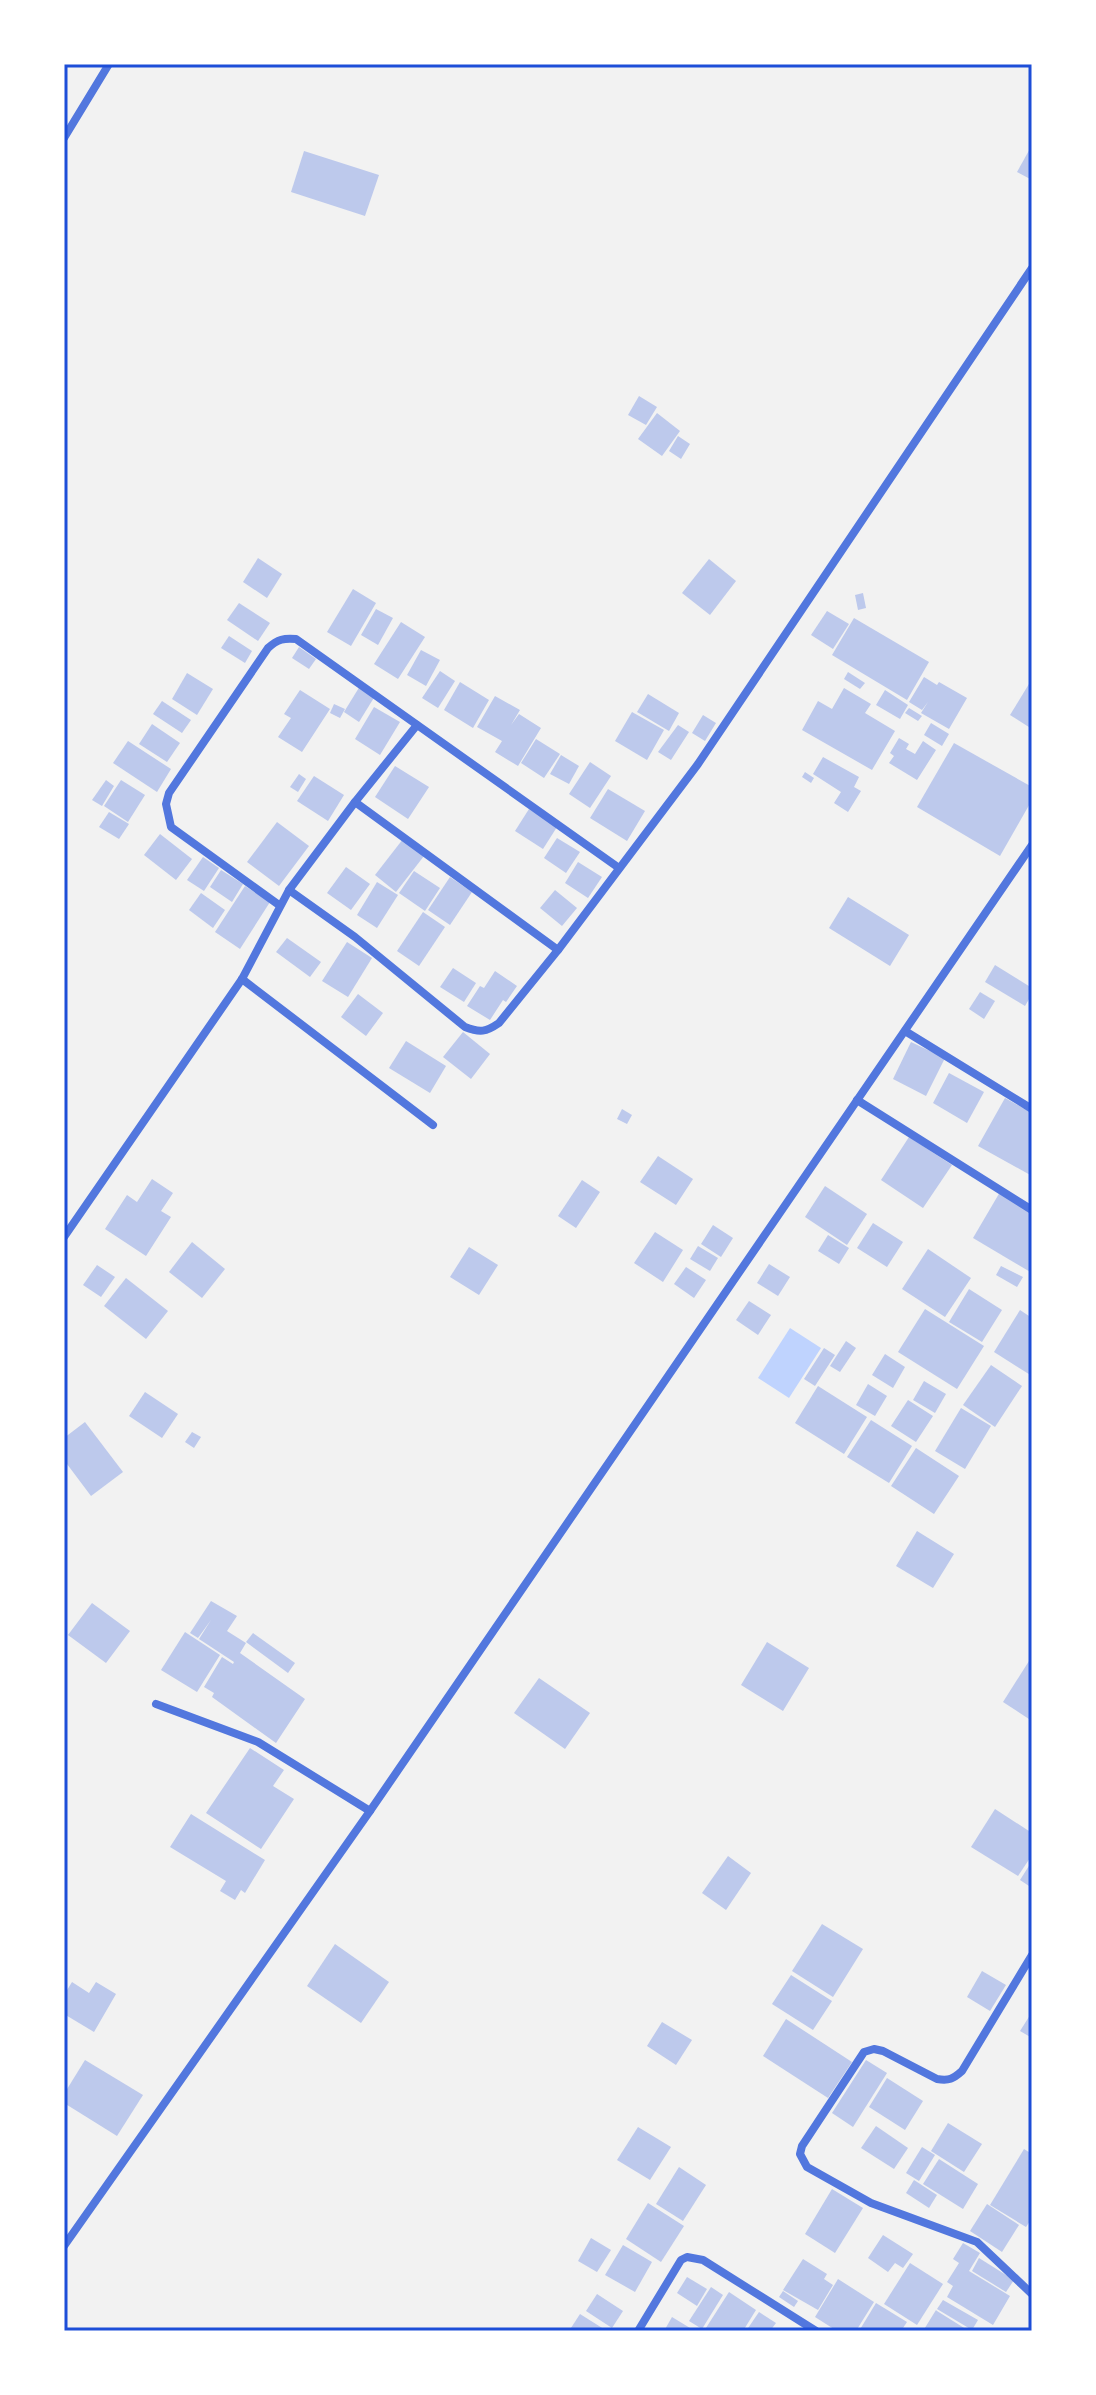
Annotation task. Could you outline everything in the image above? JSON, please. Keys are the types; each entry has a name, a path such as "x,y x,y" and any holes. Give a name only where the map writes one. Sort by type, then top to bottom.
{"street":[{"path":"64,138 109,64"},
{"path":"289,890 355,937 465,1027 477,1032 488,1031 499,1023 698,764 1032,268"},
{"path":"279,905 171,827 166,804 169,793 268,648 278,639 296,639 619,868"},
{"path":"64,1237 242,979 289,890 417,725"},
{"path":"355,802 558,950"},
{"path":"64,2246 370,1811 1032,845"},
{"path":"242,979 433,1125"},
{"path":"905,1031 1032,1109"},
{"path":"857,1100 1032,1210"},
{"path":"156,1704 258,1742 370,1811"},
{"path":"1032,1955 962,2071 947,2081 883,2051 874,2049 864,2052 802,2146 802,2161 807,2167 871,2203 977,2242 1032,2294"},
{"path":"638,2331 681,2260 687,2257 703,2260 816,2331"}],"water":[{"path":"790,1328 821,1348 789,1398 758,1378"}],"building":[{"path":"1032,145 1032,180 1017,172"},
{"path":"304,151 379,175 365,216 291,192"},
{"path":"639,396 657,407 646,425 628,415"},
{"path":"657,413 680,431 662,456 638,439"},
{"path":"678,436 690,444 681,459 669,451"},
{"path":"258,558 282,574 267,598 243,582"},
{"path":"709,559 736,581 710,615 682,593"},
{"path":"353,589 376,603 351,646 327,632"},
{"path":"863,593 866,608 858,610 855,595"},
{"path":"239,603 270,623 258,641 227,620"},
{"path":"376,609 393,618 378,645 361,635"},
{"path":"827,611 849,624 833,649 811,635"},
{"path":"854,618 929,662 907,700 832,655"},
{"path":"401,622 425,637 398,679 374,664"},
{"path":"229,636 252,651 245,663 221,648"},
{"path":"299,647 316,659 309,669 292,658"},
{"path":"421,650 440,660 426,686 407,675"},
{"path":"440,671 455,681 438,708 422,698"},
{"path":"848,672 865,683 860,689 844,679"},
{"path":"187,673 213,689 197,715 172,699"},
{"path":"924,677 967,698 949,729 921,713 928,702 922,710 909,702"},
{"path":"1032,679 1032,729 1010,715"},
{"path":"460,682 489,700 473,728 444,710"},
{"path":"360,686 375,696 359,722 344,712"},
{"path":"844,688 871,704 865,713 895,731 872,770 802,730 818,701 832,709"},
{"path":"300,690 330,709 302,752 278,737 291,718 284,714"},
{"path":"885,690 908,705 900,719 876,705"},
{"path":"648,694 679,713 669,731 637,712"},
{"path":"495,696 520,710 511,725 519,714 541,728 518,766 495,752 502,741 477,727"},
{"path":"162,701 191,720 182,733 153,714"},
{"path":"334,704 345,709 340,718 330,713"},
{"path":"374,707 400,722 380,755 355,739"},
{"path":"909,708 922,716 918,721 905,713"},
{"path":"632,712 664,730 647,760 615,741"},
{"path":"703,715 716,723 705,741 692,733"},
{"path":"931,723 949,734 942,746 924,735"},
{"path":"152,724 180,743 167,762 139,744"},
{"path":"678,725 689,732 671,760 658,752"},
{"path":"899,738 909,744 906,749 915,754 923,741 936,750 917,780 889,763 894,756 890,753"},
{"path":"536,739 560,754 544,778 521,763"},
{"path":"128,741 171,769 157,792 113,763"},
{"path":"954,743 1032,787 1032,800 1000,856 917,807"},
{"path":"561,755 579,766 569,784 550,774"},
{"path":"823,757 859,777 854,787 861,791 848,812 834,803 841,792 813,774"},
{"path":"590,762 611,776 590,808 569,794"},
{"path":"395,766 429,787 408,819 375,797"},
{"path":"805,772 814,778 811,783 802,777"},
{"path":"299,774 306,779 298,792 290,787"},
{"path":"314,776 344,795 328,821 297,801"},
{"path":"106,780 114,786 102,806 92,800"},
{"path":"121,780 145,795 128,822 104,806"},
{"path":"608,789 645,811 627,841 590,818"},
{"path":"529,809 557,827 543,849 515,831"},
{"path":"109,812 129,824 119,839 99,827"},
{"path":"277,822 309,846 279,886 247,862"},
{"path":"160,834 192,859 176,880 144,855"},
{"path":"557,838 580,852 566,873 544,858"},
{"path":"403,839 424,856 396,892 375,875"},
{"path":"203,857 219,868 204,891 187,880"},
{"path":"578,862 602,877 588,898 565,883"},
{"path":"346,867 370,884 351,910 327,893"},
{"path":"221,870 243,884 232,902 210,887"},
{"path":"414,871 440,888 425,911 399,893"},
{"path":"450,877 472,892 450,925 428,910"},
{"path":"377,882 398,895 377,928 357,915"},
{"path":"245,886 270,902 240,949 215,932"},
{"path":"555,890 577,908 562,926 540,908"},
{"path":"201,893 225,910 213,928 189,910"},
{"path":"848,897 909,935 890,966 829,928"},
{"path":"423,912 445,927 419,966 397,951"},
{"path":"287,938 321,962 310,977 276,952"},
{"path":"347,942 372,958 348,997 322,981"},
{"path":"995,965 1032,988 1025,1006 985,982"},
{"path":"453,968 476,983 464,1002 440,987"},
{"path":"495,971 517,986 490,1020 467,1006"},
{"path":"980,992 995,1001 984,1019 969,1009"},
{"path":"358,994 383,1013 366,1036 341,1017"},
{"path":"463,1032 490,1054 471,1079 443,1057"},
{"path":"406,1041 446,1066 430,1093 389,1068"},
{"path":"911,1042 945,1058 926,1096 893,1079"},
{"path":"949,1073 984,1092 967,1123 933,1103"},
{"path":"1005,1098 1032,1113 1032,1176 978,1146"},
{"path":"622,1109 632,1115 627,1124 617,1119"},
{"path":"909,1137 952,1165 923,1208 881,1180"},
{"path":"658,1156 693,1179 676,1205 640,1182"},
{"path":"152,1179 173,1193 161,1211 171,1217 146,1256 105,1229 127,1195 137,1202"},
{"path":"582,1180 600,1192 576,1228 558,1216"},
{"path":"825,1186 867,1214 847,1245 805,1217"},
{"path":"1000,1192 1032,1211 1032,1273 973,1238"},
{"path":"873,1223 903,1242 887,1267 857,1248"},
{"path":"713,1225 733,1238 721,1257 701,1244"},
{"path":"655,1232 683,1250 663,1282 634,1263"},
{"path":"828,1235 849,1248 839,1264 818,1251"},
{"path":"192,1242 225,1269 202,1298 169,1272"},
{"path":"698,1246 718,1258 710,1271 690,1259"},
{"path":"469,1247 498,1265 479,1295 450,1277"},
{"path":"928,1249 971,1278 945,1317 902,1289"},
{"path":"769,1264 790,1277 778,1296 757,1283"},
{"path":"97,1265 115,1277 101,1297 83,1285"},
{"path":"1001,1266 1023,1277 1017,1287 996,1275"},
{"path":"686,1267 706,1280 694,1298 674,1284"},
{"path":"126,1278 168,1311 146,1339 104,1306"},
{"path":"969,1289 1002,1310 982,1342 949,1322"},
{"path":"749,1301 771,1315 758,1335 736,1320"},
{"path":"925,1309 984,1346 957,1389 898,1352"},
{"path":"1020,1310 1032,1318 1032,1376 994,1352"},
{"path":"846,1341 856,1348 840,1372 830,1366"},
{"path":"824,1348 835,1355 815,1386 804,1379"},
{"path":"885,1354 905,1367 893,1388 872,1375"},
{"path":"991,1365 1022,1386 995,1427 963,1405"},
{"path":"924,1381 946,1394 935,1413 913,1400"},
{"path":"868,1384 887,1396 875,1416 856,1405"},
{"path":"818,1386 867,1417 844,1454 795,1423"},
{"path":"145,1392 178,1414 162,1438 129,1416"},
{"path":"908,1400 933,1416 916,1442 891,1426"},
{"path":"961,1408 991,1426 965,1469 935,1451"},
{"path":"871,1420 912,1446 889,1483 847,1457"},
{"path":"85,1422 123,1472 91,1496 64,1460 64,1438"},
{"path":"192,1432 201,1437 194,1448 185,1442"},
{"path":"916,1448 959,1476 934,1514 891,1486"},
{"path":"917,1531 954,1554 933,1588 896,1566"},
{"path":"211,1601 237,1616 227,1631 246,1643 240,1653 305,1699 276,1743 212,1697 214,1693 204,1687 222,1657 234,1662 199,1639 211,1620 198,1638 190,1633"},
{"path":"92,1603 130,1631 106,1663 68,1635"},
{"path":"185,1632 220,1655 197,1692 161,1670"},
{"path":"253,1633 295,1663 288,1673 246,1642"},
{"path":"767,1642 809,1668 783,1711 741,1685"},
{"path":"1029,1661 1032,1664 1032,1721 1003,1702"},
{"path":"539,1678 590,1713 565,1749 514,1713"},
{"path":"250,1748 284,1770 273,1786 294,1799 261,1849 206,1813"},
{"path":"995,1809 1032,1833 1032,1855 1018,1876 971,1847"},
{"path":"191,1814 265,1860 245,1893 241,1890 235,1900 220,1891 226,1881 170,1847"},
{"path":"728,1856 751,1873 726,1910 702,1893"},
{"path":"1032,1861 1032,1888 1020,1880"},
{"path":"822,1924 863,1949 833,1997 792,1971"},
{"path":"335,1944 389,1982 361,2023 307,1986"},
{"path":"982,1971 1006,1985 990,2011 967,1997"},
{"path":"791,1975 832,2001 813,2030 772,2004"},
{"path":"72,1982 89,1993 96,1982 116,1994 94,2032 64,2014 64,1995"},
{"path":"1032,2012 1032,2038 1020,2031"},
{"path":"786,2019 852,2062 828,2098 763,2056"},
{"path":"662,2022 692,2040 676,2065 647,2046"},
{"path":"85,2060 143,2095 117,2136 64,2103 64,2094"},
{"path":"866,2060 887,2073 853,2127 832,2113"},
{"path":"887,2078 923,2101 905,2130 869,2107"},
{"path":"948,2123 982,2144 964,2172 931,2151"},
{"path":"876,2126 908,2148 894,2169 861,2148"},
{"path":"638,2127 671,2147 650,2180 617,2160"},
{"path":"922,2147 935,2155 919,2181 906,2173"},
{"path":"1024,2149 1032,2154 1032,2218 1026,2227 990,2205"},
{"path":"939,2159 978,2184 963,2209 923,2184"},
{"path":"679,2167 706,2185 683,2221 656,2204"},
{"path":"914,2180 937,2195 929,2208 906,2193"},
{"path":"832,2189 863,2208 835,2253 805,2234"},
{"path":"648,2203 684,2226 661,2262 626,2239"},
{"path":"987,2204 1019,2225 1002,2252 970,2231"},
{"path":"883,2235 913,2254 903,2268 895,2263 888,2272 868,2258"},
{"path":"591,2238 611,2250 597,2272 578,2261"},
{"path":"963,2243 980,2253 969,2271 1010,2296 993,2325 947,2297 953,2286 947,2282 959,2263 953,2259"},
{"path":"623,2245 652,2262 635,2292 605,2275"},
{"path":"979,2258 1014,2280 1006,2292 972,2271"},
{"path":"803,2259 827,2274 824,2279 833,2285 818,2310 783,2290"},
{"path":"910,2263 943,2284 917,2325 884,2304"},
{"path":"687,2277 707,2289 697,2306 677,2293"},
{"path":"838,2279 874,2302 856,2331 837,2331 815,2317"},
{"path":"711,2287 723,2295 702,2329 689,2321"},
{"path":"783,2291 798,2301 794,2307 779,2297"},
{"path":"729,2292 756,2310 743,2331 704,2331"},
{"path":"597,2294 623,2311 612,2328 586,2311"},
{"path":"943,2300 978,2320 972,2330 937,2309"},
{"path":"876,2303 907,2322 901,2331 859,2331"},
{"path":"937,2311 969,2331 923,2331"},
{"path":"759,2312 776,2323 770,2331 746,2331"},
{"path":"580,2314 607,2331 569,2331"},
{"path":"672,2317 695,2331 664,2331"}]}
